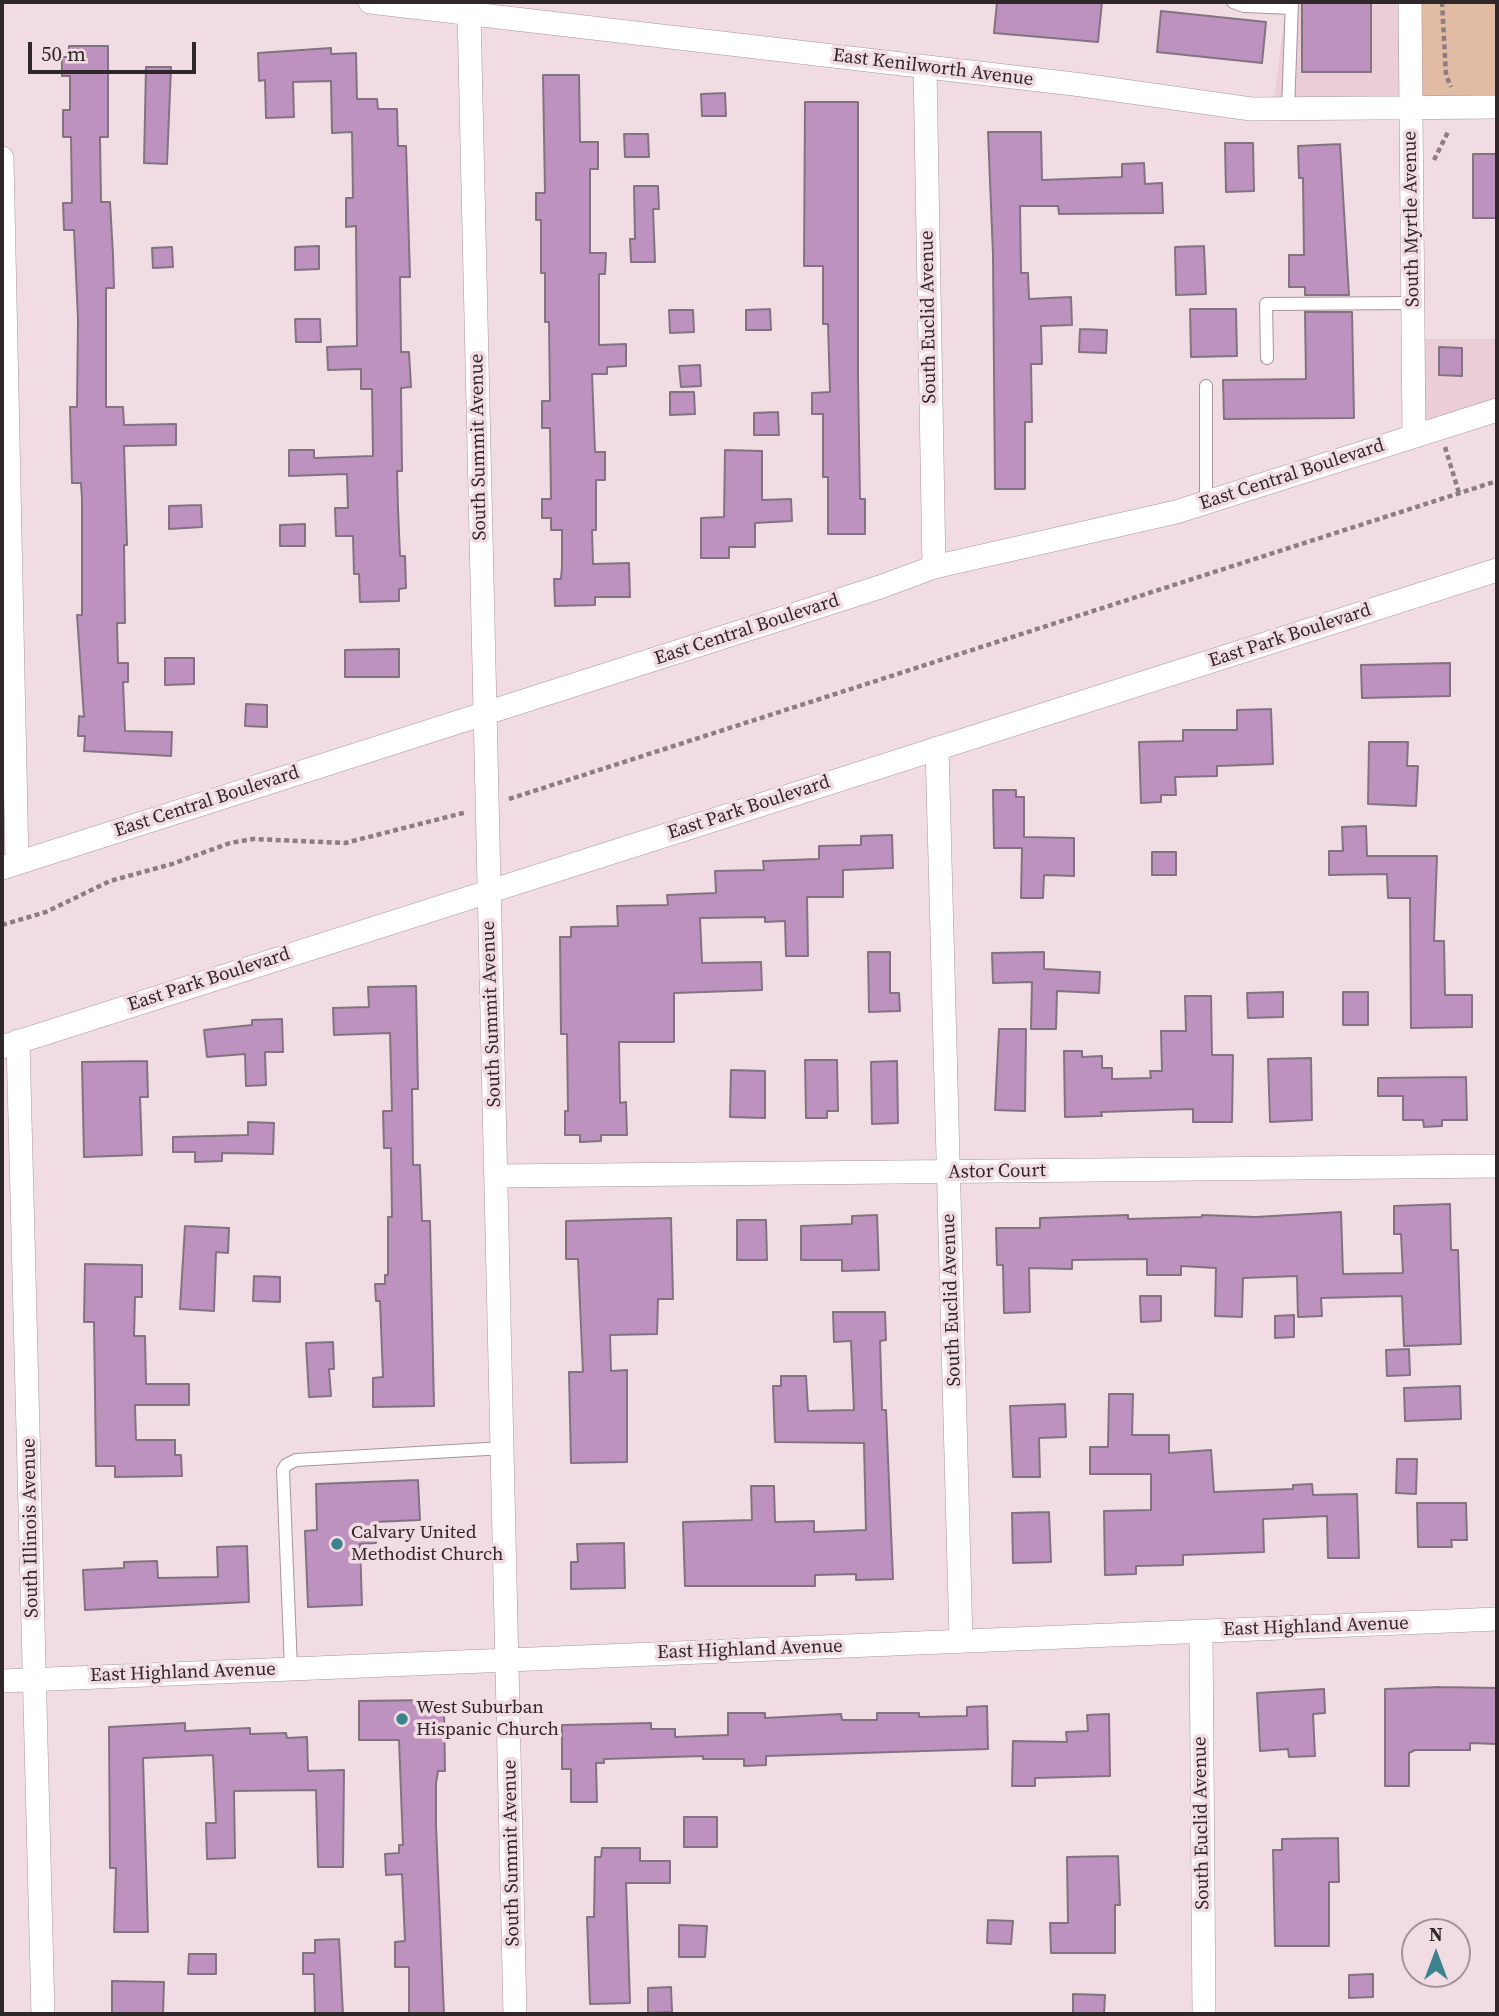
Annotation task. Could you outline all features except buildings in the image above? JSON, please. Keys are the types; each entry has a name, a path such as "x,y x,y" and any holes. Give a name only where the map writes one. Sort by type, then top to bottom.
{"street":[{"name":"East Kenilworth Avenue","path":"370,2 1082,85 1251,109 1497,107"},
{"name":"South Myrtle Avenue","path":"1410,2 1415,436"},
{"name":"South Summit Avenue","path":"469,13 515,2014"},
{"name":"South Euclid Avenue","path":"925,67 934,567"},
{"path":"2,158 9,865"},
{"name":"East Central Boulevard","path":"9,865 934,567 1206,503 1497,410"},
{"name":"East Park Boulevard","path":"10,1044 1497,570"},
{"name":"South Euclid Avenue","path":"937,748 961,1642"},
{"name":"South Illinois Avenue","path":"10,1044 35,1679 43,2014"},
{"name":"Astor Court","path":"496,1176 1497,1166"},
{"name":"East Highland Avenue","path":"2,1681 1497,1619"},
{"name":"South Euclid Avenue","path":"1200,1632 1204,2014"}],"lane":[{"path":"1233,2 1244,6 1292,5 1287,109"},
{"path":"1267,358 1266,304 1413,303"},
{"path":"1206,386 1206,503"},
{"path":"291,1669 283,1470 286,1465 296,1460 504,1448"}],"path":[{"path":"1442,2 1446,75 1451,90"},
{"path":"1443,441 1459,493"},
{"path":"499,802 1497,481"},
{"path":"2,925 46,912 110,881 159,868 230,843 253,839 345,843 468,812"}],"shaded area":[{"path":"1286,2 1402,2 1402,107 1273,110"},
{"path":"1416,2 1497,2 1497,101 1418,102"},
{"path":"1418,339 1497,339 1497,403 1420,428"}],"place":[{"name":"Calvary United Methodist Church","path":"337,1544"},
{"name":"West Suburban Hispanic Church","path":"402,1719"}]}
